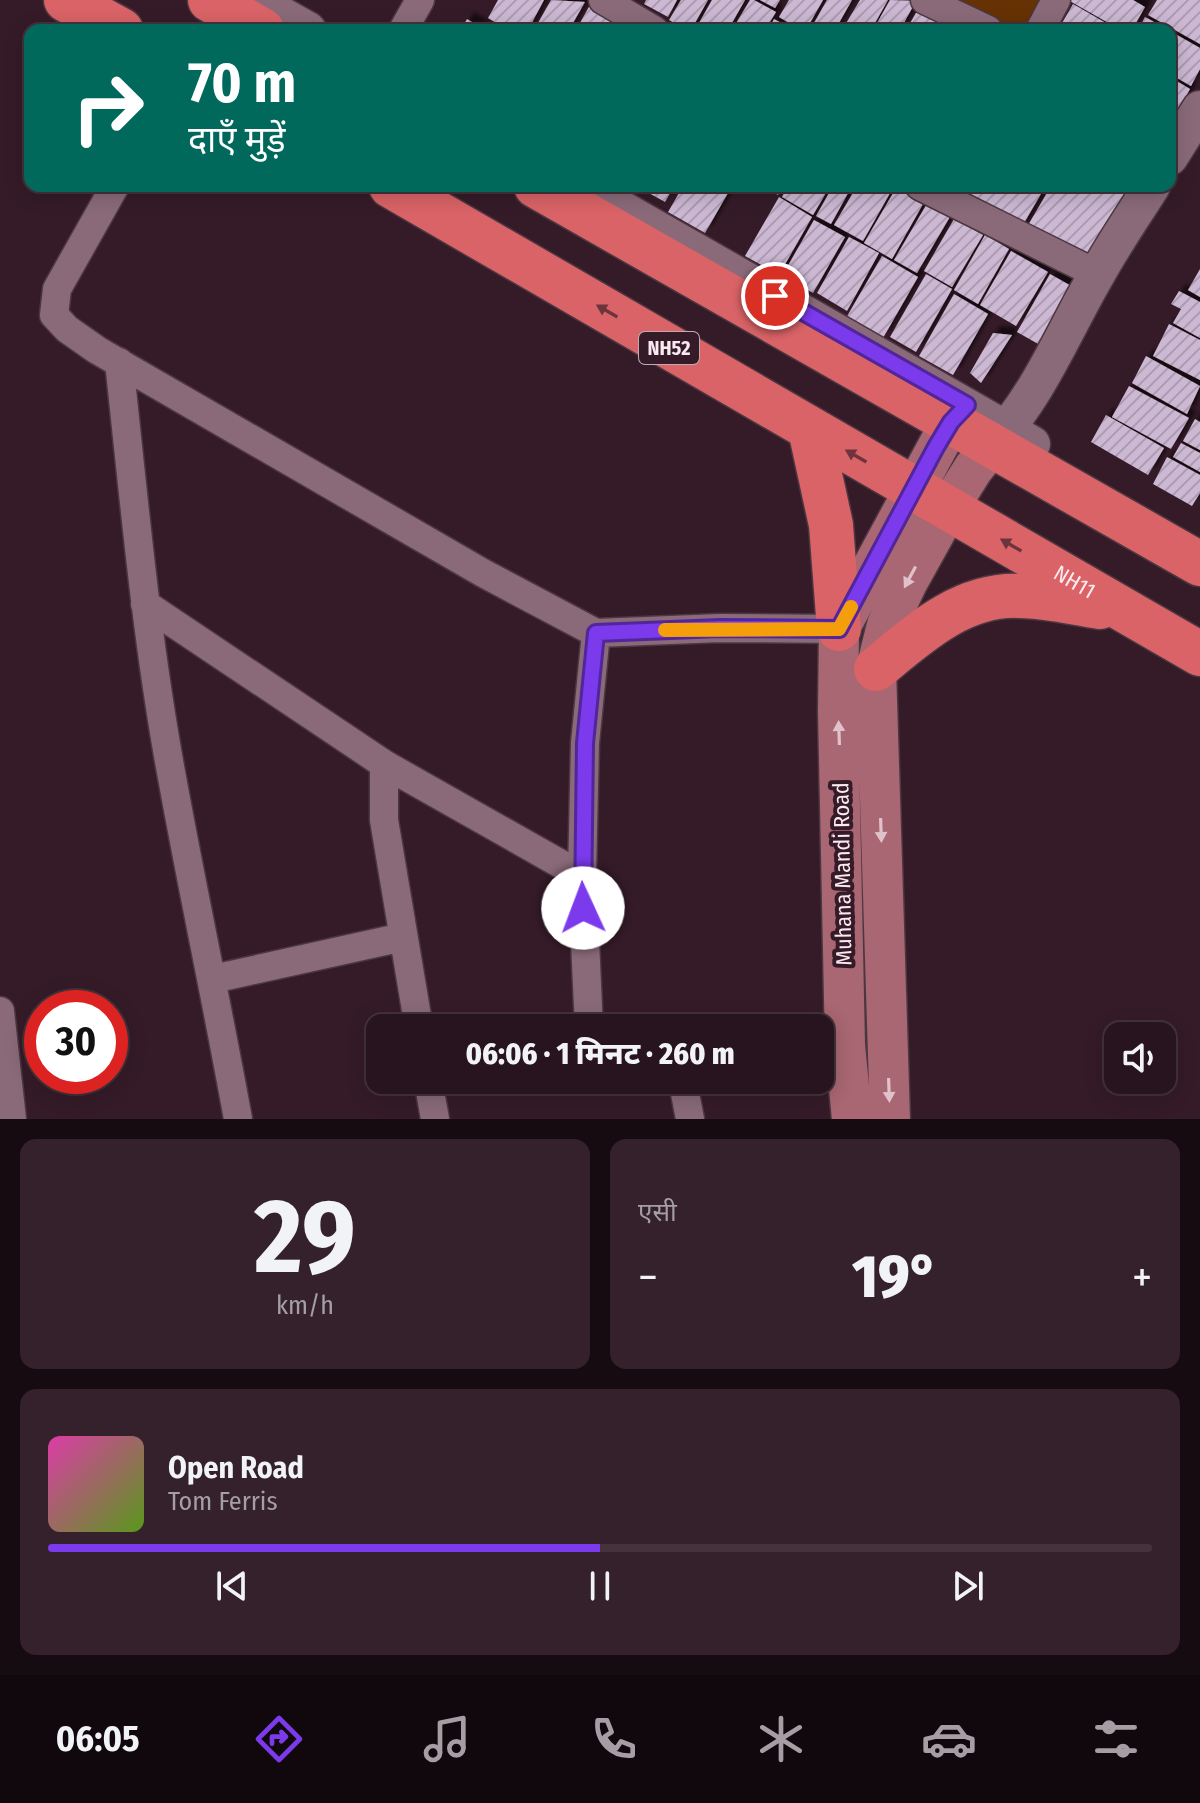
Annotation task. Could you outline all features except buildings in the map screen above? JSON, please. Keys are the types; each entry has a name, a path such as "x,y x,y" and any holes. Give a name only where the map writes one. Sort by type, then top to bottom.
{"highway":[{"path":"66,0 110,24"},
{"path":"210,0 289,20"},
{"name":"NH52","path":"401,192 931,500"},
{"path":"547,192 959,413 1200,564"},
{"path":"810,429 831,525 839,629"},
{"name":"NH11","path":"931,500 1200,654"},
{"path":"876,669 927,626 975,602 1018,595 1122,610"}],"main road":[{"path":"890,1119 876,669 887,625 959,413"},
{"path":"839,629 931,500 973,469 1000,437"},
{"name":"Muhana Mandi Road","path":"839,629 845,1045 852,1119"}],"street":[{"path":"255,0 289,20"},
{"path":"406,24 420,0"},
{"path":"603,0 644,24"},
{"path":"925,0 975,24"},
{"path":"1043,24 1056,0"},
{"path":"1176,147 1200,109"},
{"path":"112,192 57,289 54,315 67,329 119,362 483,573 596,633 720,628 839,629"},
{"path":"592,192 959,413 1038,383"},
{"path":"1148,192 1097,274 1038,383 1000,437 1200,539"},
{"path":"949,193 1097,274"},
{"path":"119,362 145,604 171,772 238,1119"},
{"path":"145,604 384,764 582,876"},
{"path":"588,1014 582,876 585,743 596,633"},
{"path":"384,764 384,820 417,1014"},
{"path":"213,979 403,937"},
{"path":"0,1011 12,1119"},
{"path":"431,1094 435,1119"},
{"path":"685,1094 690,1119"}],"shaded area":[{"path":"927,0 1056,0 1043,24 977,24"}],"slow traffic":[{"path":"665,630 839,629 851,607"}],"route":[{"path":"583,908 585,743 596,633 720,628 839,629 936,447 951,422 967,405 775,296"}]}
